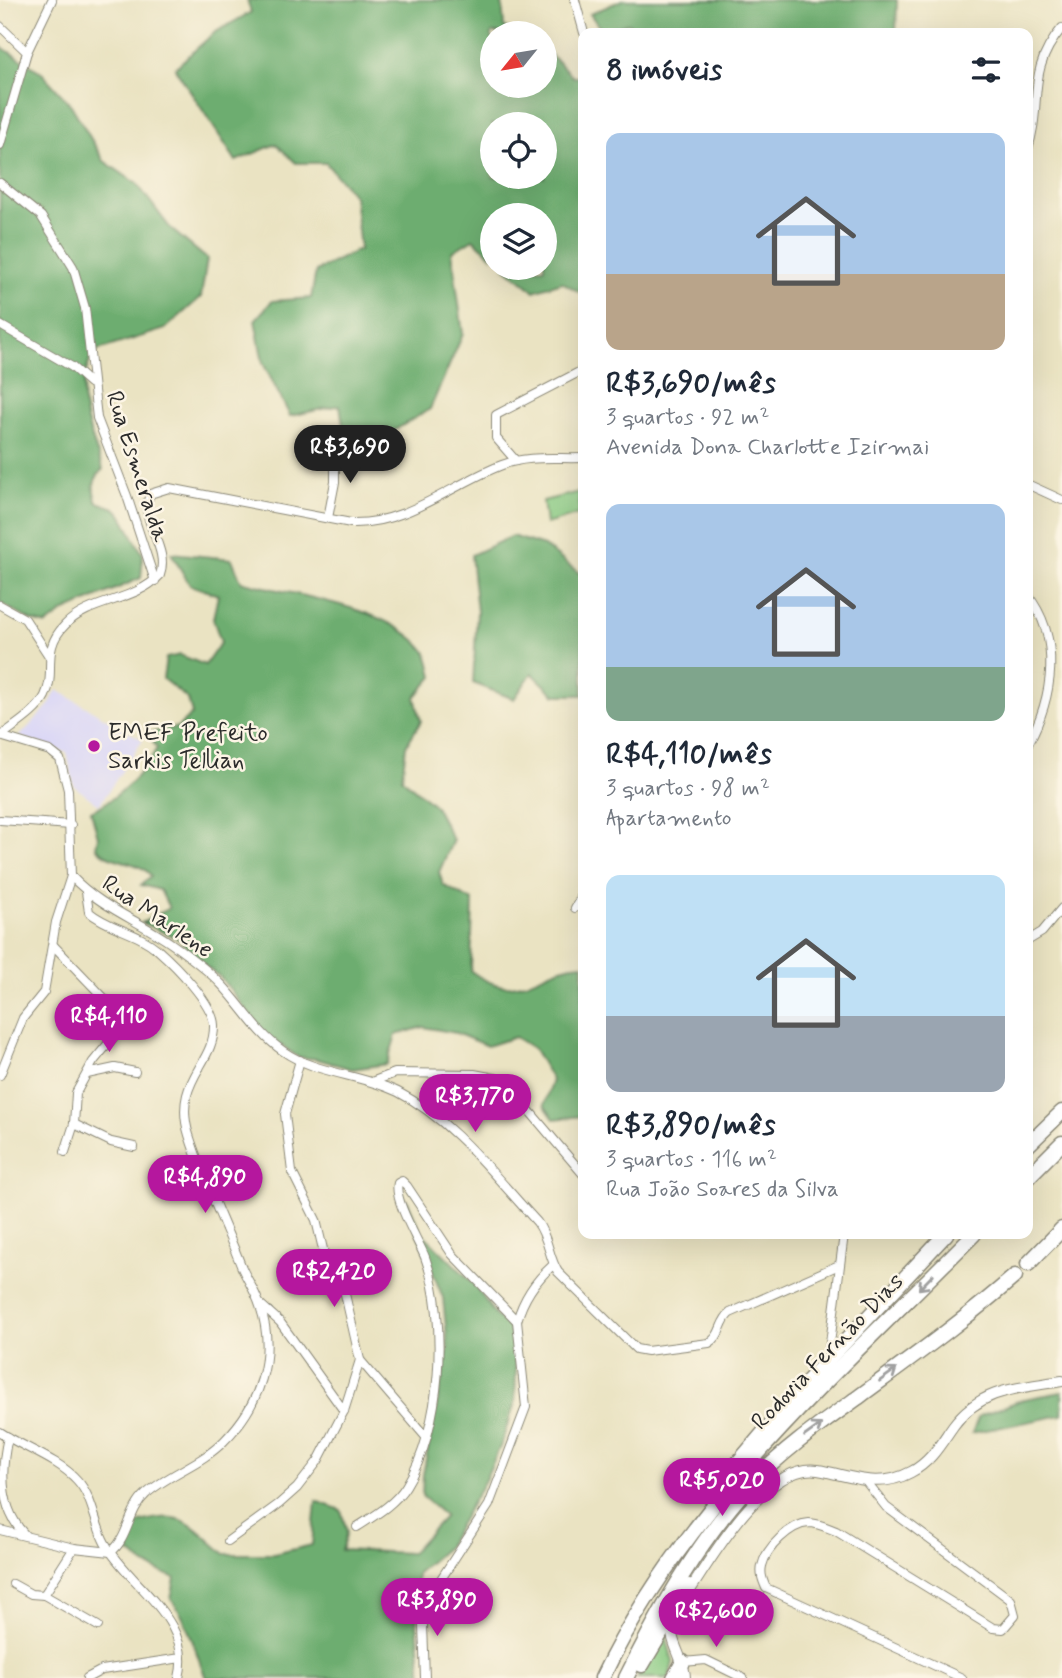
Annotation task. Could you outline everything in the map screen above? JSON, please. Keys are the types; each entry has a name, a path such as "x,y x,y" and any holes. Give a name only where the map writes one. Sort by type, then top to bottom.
{"highway":[{"path":"1033,1140 1062,1112"},
{"path":"1033,1172 1062,1143"},
{"path":"1028,1264 1062,1229"},
{"path":"692,1528 699,1512 726,1475 828,1359 941,1239"},
{"name":"Rodovia Fernão Dias","path":"602,1678 646,1597 692,1528 753,1460 969,1239"},
{"name":"Rodovia Fernão Dias","path":"626,1678 653,1623 718,1524 749,1486 792,1445 956,1326 1015,1276"},
{"path":"635,1678 719,1534 718,1524"},
{"path":"674,1678 682,1662"}],"street":[{"path":"0,145 18,92 26,52 52,0"},
{"path":"575,0 583,28"},
{"path":"0,26 26,52"},
{"path":"1033,127 1036,79 1042,60 1062,28"},
{"name":"Rua Esmeralda","path":"0,183 41,216 73,267 85,308 90,383 97,418 138,526 155,581"},
{"path":"0,325 72,368 90,383"},
{"path":"516,461 496,438 496,415 578,373"},
{"path":"328,518 335,482 335,448"},
{"path":"1,736 32,711 46,694 48,656 54,638 67,622 155,581 160,575 163,560 147,507 150,494 155,491 169,488 351,523 383,521 516,461 578,458"},
{"path":"1033,487 1062,500"},
{"path":"1033,600 1054,630 1052,687 1033,732"},
{"path":"0,605 25,619 48,656"},
{"path":"1052,687 1062,691"},
{"path":"0,1075 23,1017 44,992 54,945 55,922 71,876 68,790 60,759 50,751 1,736"},
{"path":"0,820 71,825"},
{"name":"Rua Marlene","path":"71,876 86,892 182,952 219,982 267,1040 299,1060 374,1081 426,1109 452,1132 537,1222 548,1239 553,1265 632,1346 647,1351 709,1343 716,1338 723,1320 730,1313 839,1265"},
{"path":"86,892 89,912 156,948 210,1010 214,1026 211,1042 189,1084 186,1126 260,1304 268,1341 261,1386 252,1408 223,1442 203,1459 155,1487 138,1503 120,1541 111,1552"},
{"path":"575,908 578,903"},
{"path":"1033,937 1042,932 1062,908"},
{"path":"54,945 106,1000 119,1023 117,1033 85,1074 76,1093 74,1124 65,1152"},
{"path":"299,1060 285,1114 292,1172 316,1220 326,1262 345,1294 360,1360 425,1436"},
{"path":"85,1074 103,1069 135,1072"},
{"path":"374,1081 394,1073 474,1074 495,1078 515,1094 578,1168"},
{"path":"74,1124 111,1142 134,1147"},
{"path":"357,1527 405,1489 419,1461 439,1378 437,1315 430,1274 397,1188 398,1183 404,1182 452,1254 517,1321"},
{"path":"828,1359 843,1239"},
{"path":"425,1678 423,1625 430,1596 489,1506 526,1407 517,1321 528,1295 553,1265"},
{"path":"260,1304 280,1322 344,1411"},
{"path":"228,1541 297,1488 318,1461 344,1411 360,1360"},
{"path":"685,1678 671,1631 672,1622 707,1564 757,1499 782,1477 805,1469 867,1483 902,1476 922,1466 963,1414 980,1399 1011,1388 1062,1381"},
{"path":"26,1535 14,1525 4,1502 1,1466 4,1435 78,1481 111,1552 166,1615 176,1634 181,1658 179,1678"},
{"path":"867,1483 886,1507 1011,1600 1015,1615 1011,1622 1003,1629 993,1628 836,1531 811,1523 798,1525 783,1535 762,1564 761,1575 766,1588 962,1678"},
{"path":"0,1530 74,1548 111,1552"},
{"path":"44,1595 74,1548"},
{"path":"13,1584 31,1594 44,1595 97,1626"},
{"path":"88,1678 102,1670 181,1658"},
{"path":"682,1662 706,1660 743,1678"}],"shaded area":[{"name":"EMEF Prefeito Sarkis Tellian","path":"57,690 143,740 99,805 74,786 67,753 19,737 49,705"}],"green space":[{"path":"247,0 502,0 504,21 480,21 480,98 557,98 557,61 573,77 578,77 578,291 562,282 534,291 521,280 557,280 557,203 480,203 480,245 473,239 452,252 463,334 430,409 373,443 346,445 340,405 290,416 263,363 255,320 272,301 311,298 316,271 360,249 354,196 326,163 296,163 276,144 236,161 175,68 214,33 251,12"},
{"path":"622,0 897,0 896,28 632,28 629,23 615,28 600,28 590,14"},
{"path":"0,46 41,72 71,105 104,161 137,184 171,229 207,259 201,297 165,329 95,351 84,380 83,395 88,425 103,469 94,484 95,497 97,502 115,508 121,514 143,555 141,578 65,611 46,625 32,621 0,603"},
{"path":"578,492 578,514 546,524 543,501"},
{"path":"512,536 544,546 578,572 578,695 555,695 532,673 514,699 473,683 477,612 471,555"},
{"path":"171,553 232,559 241,581 366,613 389,623 425,651 433,677 415,697 421,721 406,746 402,778 435,806 453,840 439,872 443,885 473,901 471,971 502,986 515,986 566,966 578,965 578,1117 554,1119 544,1105 552,1080 534,1049 515,1037 487,1046 456,1033 423,1027 396,1035 387,1064 352,1069 317,1059 298,1057 265,1034 220,977 200,962 179,939 142,923 169,908 160,890 141,885 151,876 146,870 109,857 96,847 98,837 91,811 120,792 145,767 157,748 147,733 178,727 192,714 188,699 163,679 166,658 180,655 205,665 221,642 213,619 218,595 190,585"},
{"path":"404,1199 408,1202 421,1232 474,1284 496,1316 509,1326 516,1370 515,1403 485,1480 446,1548 417,1573 416,1612 422,1678 206,1678 187,1627 171,1599 175,1578 145,1565 127,1551 135,1524 164,1517 175,1518 194,1527 225,1554 274,1554 312,1545 316,1501 341,1510 347,1532 341,1550 411,1553 445,1516 422,1496 423,1474 448,1349 443,1298"},
{"path":"1062,1392 1062,1415 972,1433 979,1416 1024,1399"},
{"path":"665,1632 673,1662 669,1678 637,1678 649,1653"}],"place":[{"name":"EMEF Prefeito Sarkis Tellian","path":"94,746"}]}
